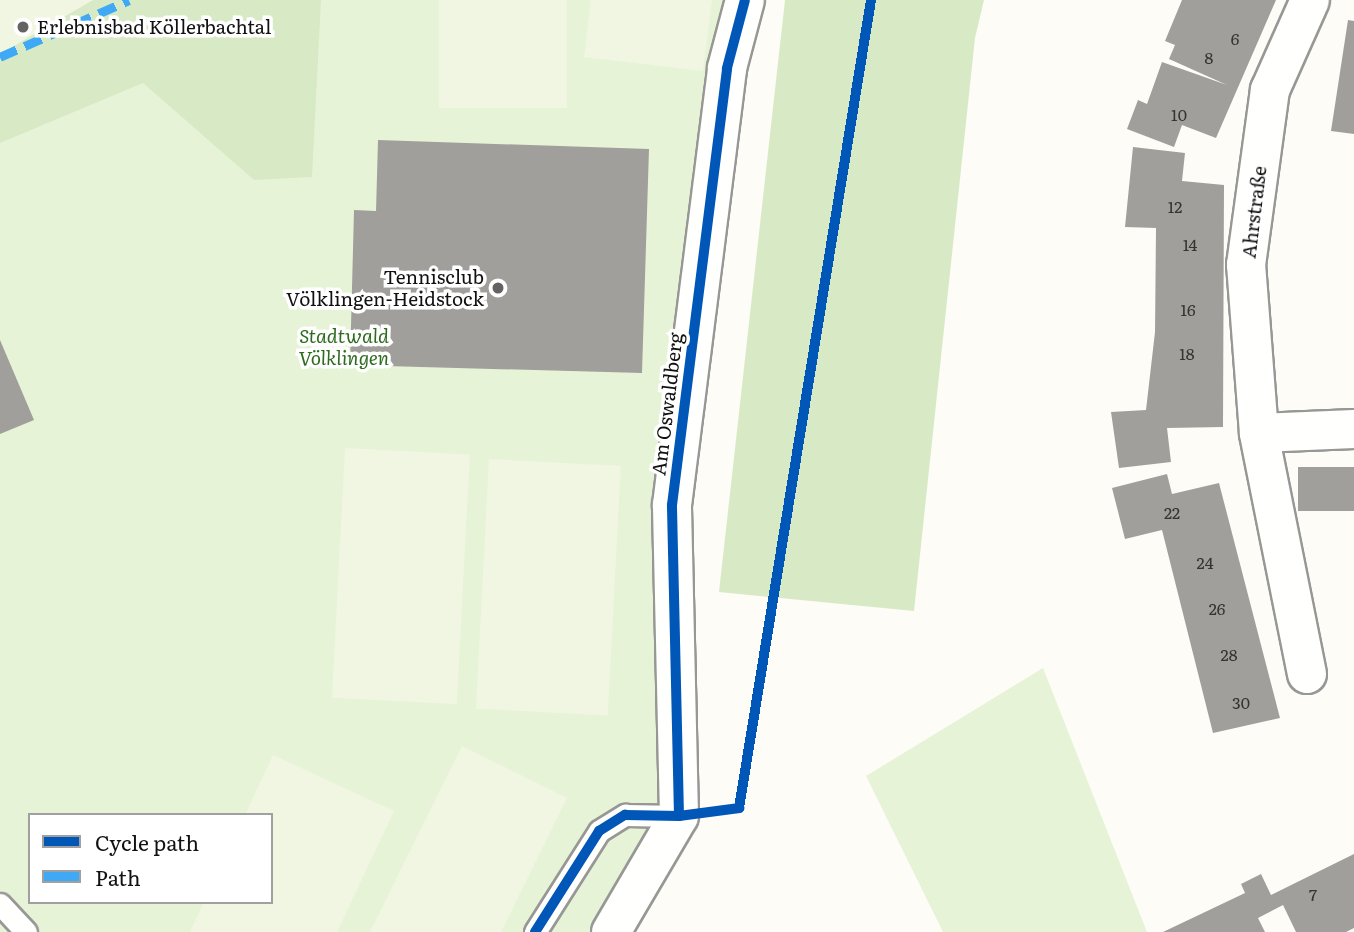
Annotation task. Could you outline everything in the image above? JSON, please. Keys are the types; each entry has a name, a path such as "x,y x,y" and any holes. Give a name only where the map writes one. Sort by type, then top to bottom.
{"street":[{"name":"Am Oswaldberg","path":"679,816 672,505 727,68 745,0"},
{"name":"Ahrstraße","path":"1307,674 1259,433 1247,265 1270,90 1310,0"},
{"path":"1259,433 1354,429"},
{"path":"611,932 679,816"}],"lane":[{"path":"534,932 599,831 625,815 679,816"},
{"path":"0,904 26,932"}],"green space":[{"name":"Stadtwald Völklingen","path":"0,0 745,0 694,326 679,816 611,932 0,932"},
{"name":"Erlebnisbad Köllerbachtal","path":"0,0 93,0 0,54"},
{"path":"15,0 321,0 312,177 254,180 143,83 0,143 0,8"},
{"path":"439,0 567,0 567,108 439,108"},
{"path":"591,0 712,0 703,71 584,57"},
{"path":"785,0 984,0 975,38 914,611 719,592"},
{"path":"345,448 470,455 457,704 332,698"},
{"path":"489,459 621,466 608,716 476,709"},
{"path":"1043,668 1147,932 943,932 866,776"},
{"path":"462,746 567,798 501,932 370,932"},
{"path":"273,755 394,811 337,932 190,932 203,904 273,904 273,813 246,813"}],"building":[{"path":"1182,0 1276,0 1216,138 1182,125 1174,147 1127,129 1138,100 1147,104 1162,62 1227,85 1169,59 1175,45 1165,41"},
{"path":"1348,20 1354,21 1354,134 1331,131"},
{"name":"Tennisclub Völklingen-Heidstock","path":"378,140 649,149 642,373 350,365 354,210 376,211"},
{"path":"1133,147 1185,153 1182,181 1224,185 1223,427 1167,428 1171,462 1119,468 1111,412 1146,410 1155,332 1156,228 1125,227"},
{"path":"0,340 34,420 0,434"},
{"path":"1298,467 1354,467 1354,511 1298,511"},
{"path":"1167,474 1172,494 1219,483 1280,718 1213,733 1162,530 1125,539 1112,488"},
{"path":"1354,854 1354,928 1346,932 1296,932 1283,905 1258,918 1265,932 1163,932 1245,893 1241,884 1261,874 1271,895"}],"marked path":[{"path":"0,57 129,0"}],"cycle path":[{"path":"679,816 672,505 727,68 745,0"},
{"path":"535,932 599,831 625,815 679,816 739,808 871,0"}],"place":[{"name":"Erlebnisbad Köllerbachtal","path":"23,27"},
{"name":"Tennisclub Völklingen-Heidstock","path":"498,288"}]}
